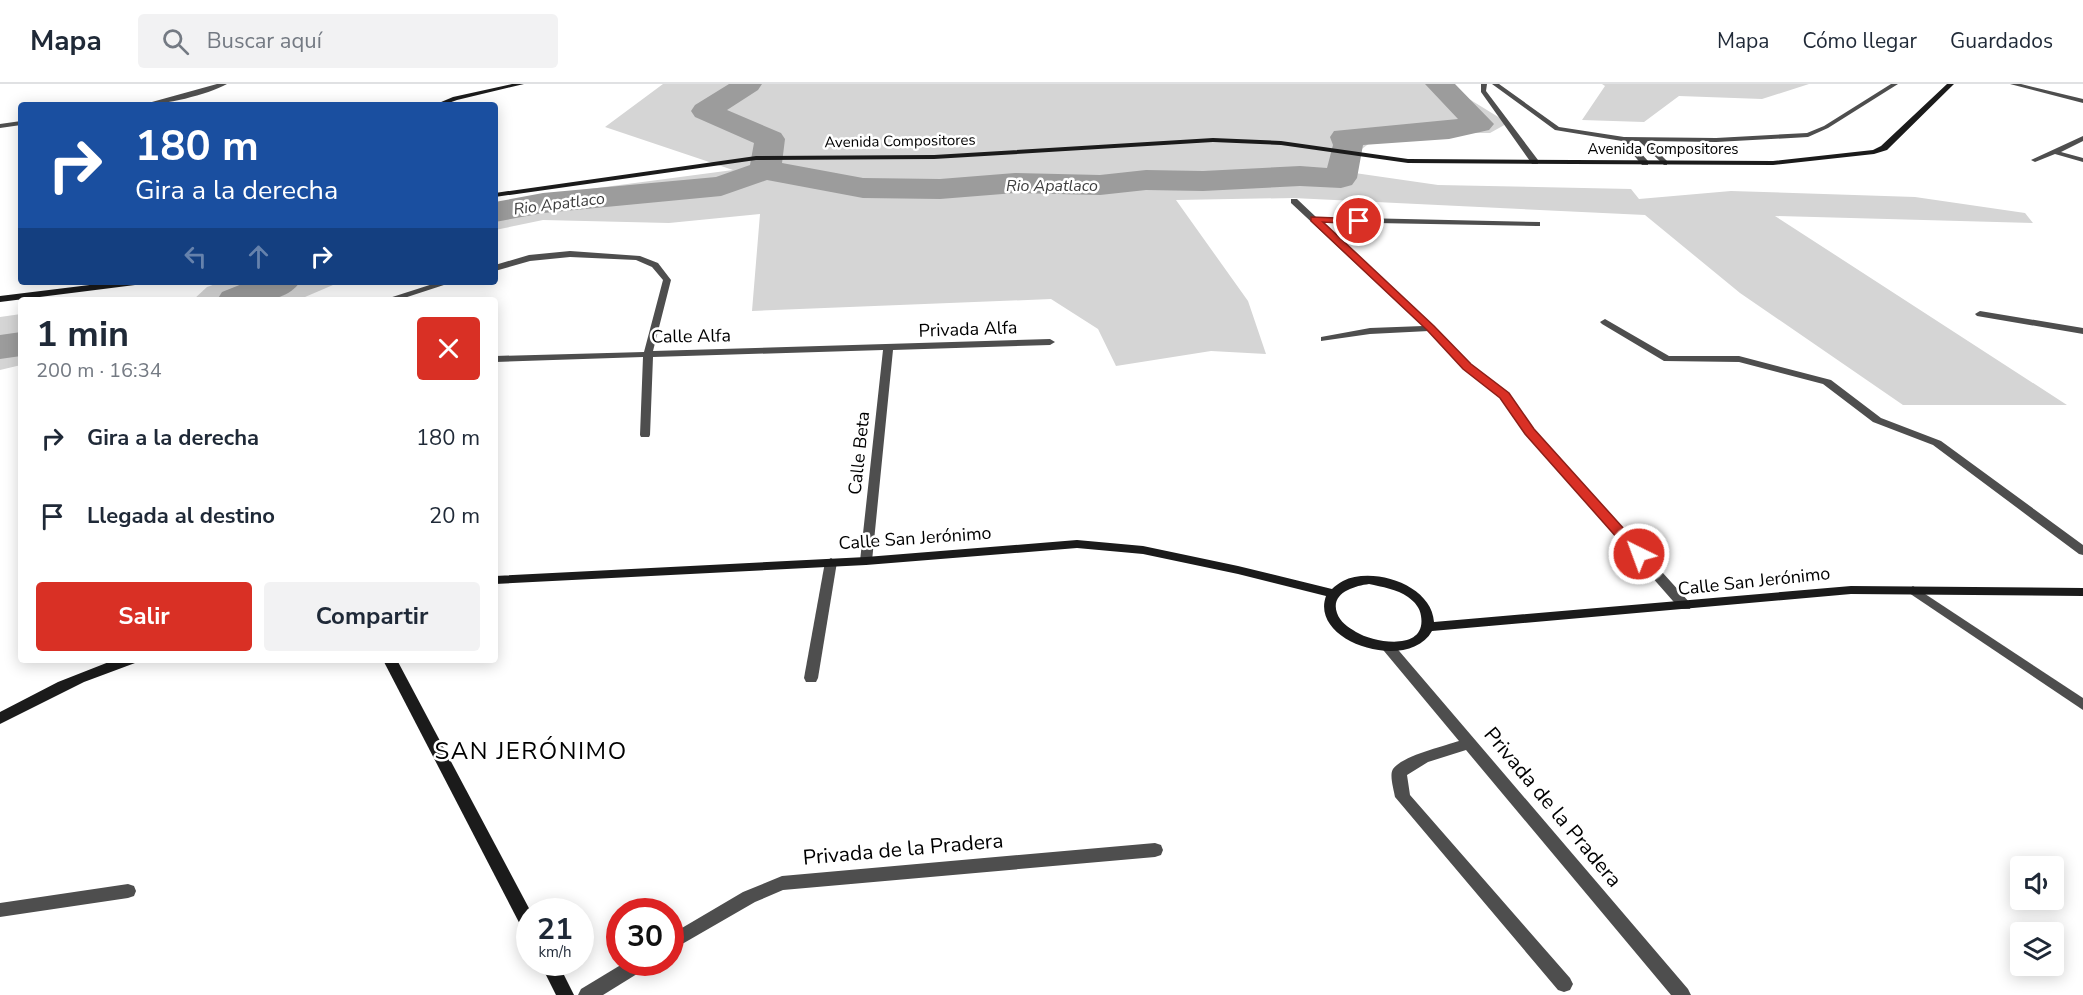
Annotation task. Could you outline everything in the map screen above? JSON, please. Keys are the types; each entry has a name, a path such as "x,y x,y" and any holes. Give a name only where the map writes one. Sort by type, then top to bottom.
{"street":[{"path":"159,102 224,84"},
{"path":"444,102 521,84"},
{"path":"1484,84 1482,91 1535,162"},
{"path":"1495,84 1557,129 1624,139 1716,141 1808,135 1826,127 1895,84"},
{"name":"Avenida Compositores","path":"498,195 756,159 934,157 1213,140 1258,141 1408,161 1773,163 1874,152 1892,142 1951,84"},
{"path":"2017,84 2083,100"},
{"path":"0,126 18,123"},
{"path":"2035,159 2083,138"},
{"path":"1624,139 1645,163"},
{"path":"1641,139 1664,163"},
{"path":"2054,152 2083,160"},
{"path":"1294,201 1431,328 1467,366 1505,395 1530,432 1685,606"},
{"path":"1314,219 1537,224"},
{"path":"498,267 529,258 570,254 637,258 655,266 667,280 648,353 645,435"},
{"path":"0,299 111,285"},
{"path":"398,297 439,285"},
{"path":"1980,314 2083,331"},
{"path":"1605,322 1666,359 1739,359 1827,382 1877,420 1936,443 2083,551"},
{"path":"1324,339 1370,331 1431,328"},
{"name":"Privada Alfa","path":"888,349 1050,342"},
{"name":"Calle Alfa","path":"498,359 648,353 888,349"},
{"name":"Calle Beta","path":"866,561 888,349"},
{"name":"Calle San Jerónimo","path":"498,580 866,561 1077,544 1143,550 1238,570 1334,594"},
{"path":"812,678 831,562"},
{"path":"1369,580 1393,584 1414,595 1421,603 1427,611 1429,627 1424,635 1415,642 1403,647 1389,648 1362,642 1340,628 1332,616 1329,604 1334,594 1348,583 1369,580"},
{"name":"Calle San Jerónimo","path":"1429,627 1851,590 2083,592"},
{"path":"1913,590 2083,705"},
{"name":"Privada de la Pradera","path":"1389,648 1682,995"},
{"path":"0,719 70,681 119,663"},
{"path":"392,663 516,900"},
{"path":"1470,742 1423,758 1399,772 1403,797 1564,984"},
{"name":"Privada de la Pradera","path":"684,936 766,888 791,882 1155,850"},
{"path":"0,910 128,891"},
{"path":"556,976 565,995"},
{"path":"587,995 618,976"}],"shaded area":[{"path":"663,84 1450,84 1448,86 1508,123 1490,133 1383,133 1334,170 1438,185 1631,189 1639,199 1731,191 1915,197 2025,213 2033,223 1775,216 2067,405 1903,405 1740,293 1645,215 1293,198 1176,200 1248,301 1266,354 1211,351 1116,366 1098,329 1051,299 752,311 760,214 669,223 543,220 498,229 498,206 582,190 733,170 605,127"},
{"path":"1602,84 1809,84 1762,99 1679,96 1644,122 1582,120 1605,86"},
{"path":"213,285 333,285 305,297 196,297"},
{"path":"18,314 18,366 0,370 0,317"}],"waterway":[{"name":"Rio Apatlaco","path":"748,84 705,111 770,139 765,170"},
{"name":"Rio Apatlaco","path":"765,170 863,188 940,189 1015,183 1100,185 1146,180 1203,181 1300,176 1341,178 1348,145 1345,137 1449,130 1479,124 1439,84"},
{"name":"Rio Apatlaco","path":"498,211 543,203 721,186 765,170"},
{"name":"Rio Apatlaco","path":"244,297 274,285"},
{"name":"Rio Apatlaco","path":"0,347 18,344"}],"district":[{"name":"SAN JERÓNIMO","path":"531,751"}],"route":[{"path":"1359,221 1314,219 1431,328 1467,366 1505,395 1530,432 1639,554"}]}
